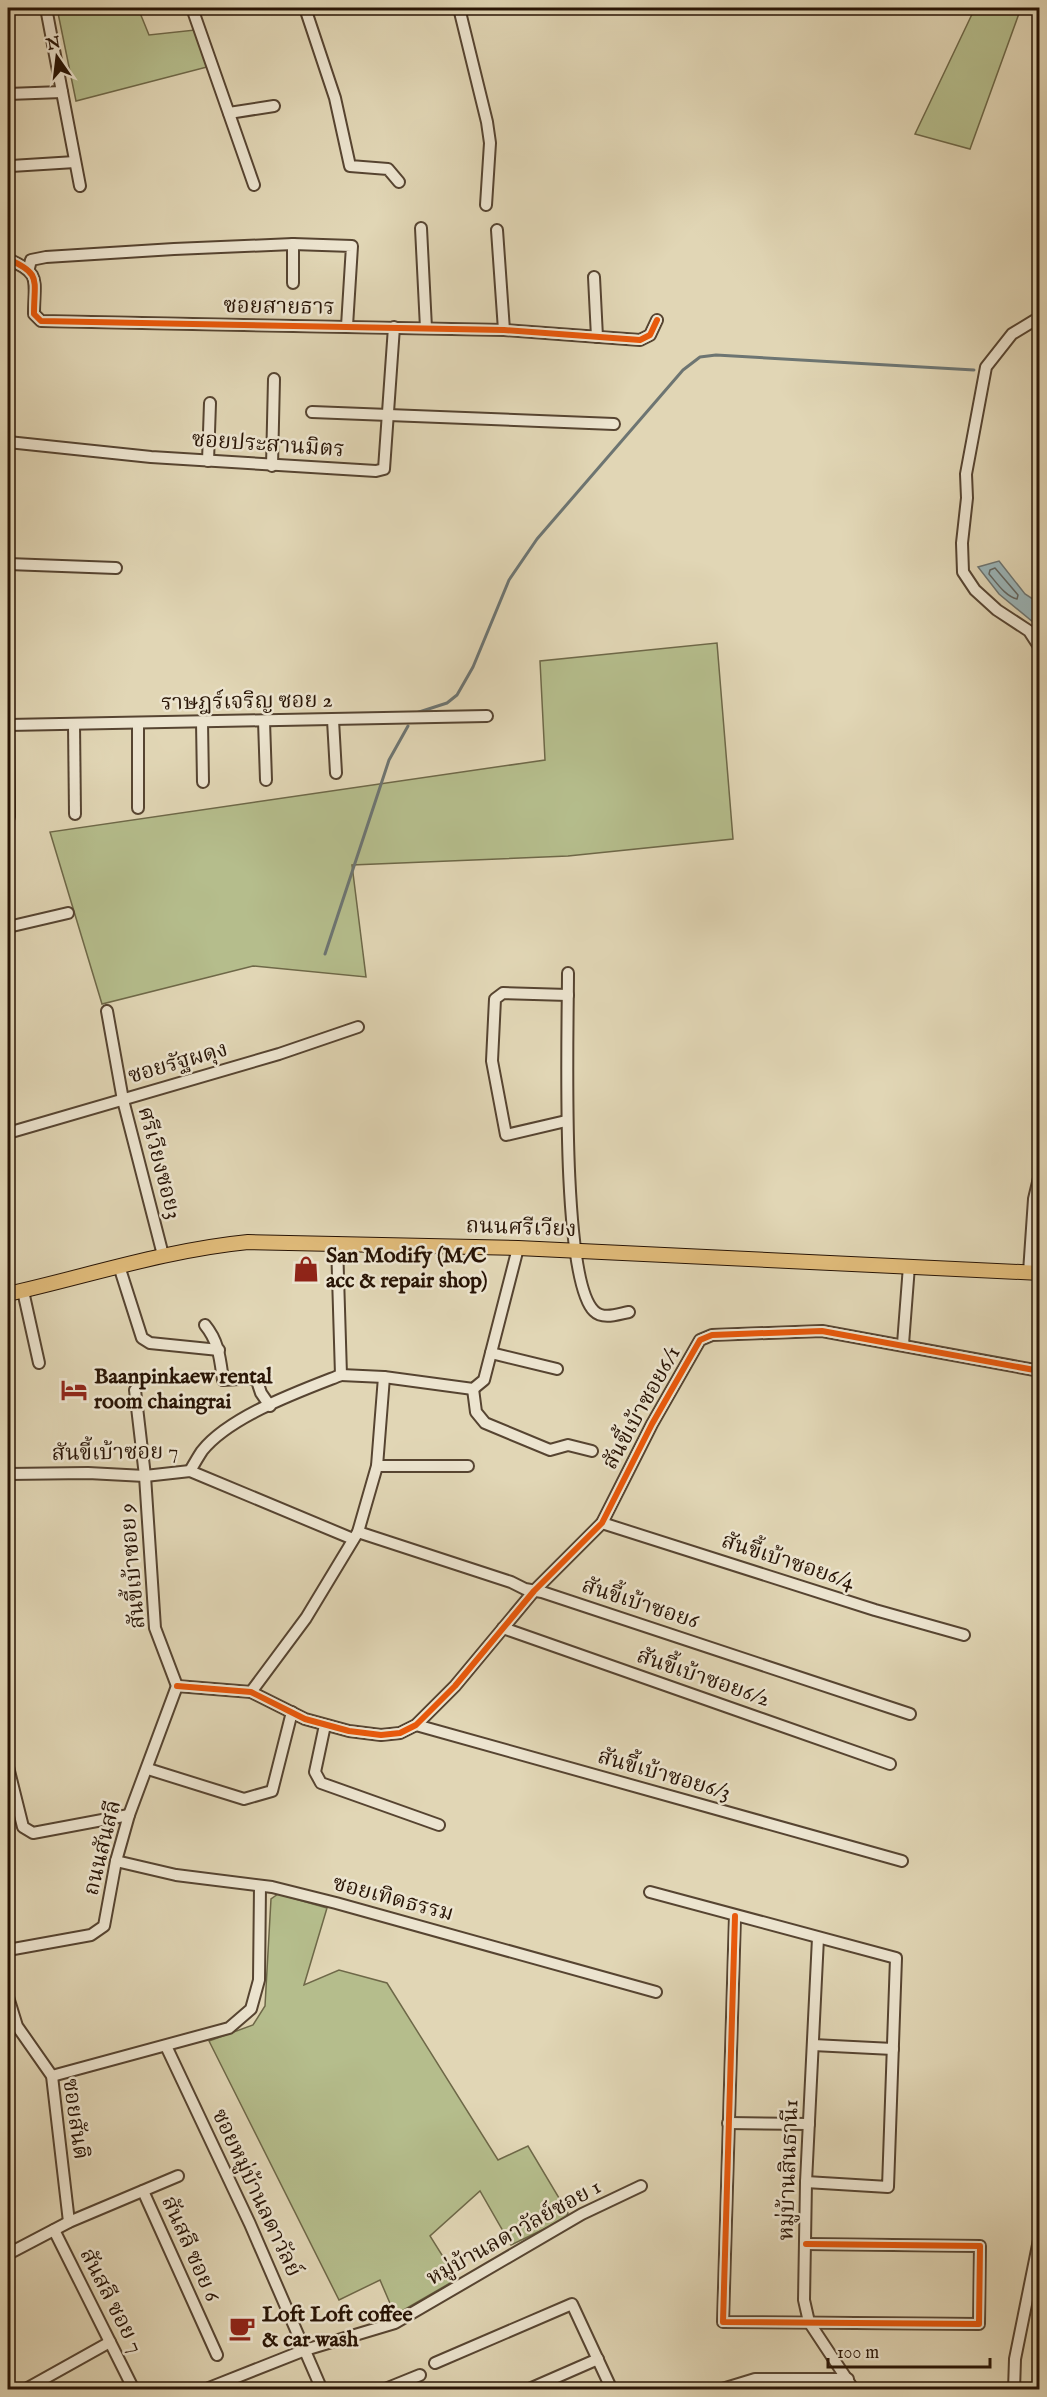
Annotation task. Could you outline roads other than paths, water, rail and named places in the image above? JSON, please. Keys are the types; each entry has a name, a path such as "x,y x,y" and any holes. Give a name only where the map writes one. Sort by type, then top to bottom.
{"main road":[{"name":"ถนนศรีเวียง","path":"8,1294 163,1255 211,1245 248,1242 575,1250 1034,1272"}],"street":[{"path":"46,8 80,186"},
{"path":"192,8 254,185"},
{"path":"305,8 334,98 350,166 388,169 399,182"},
{"path":"459,8 490,143 486,205"},
{"path":"8,94 62,92"},
{"path":"229,113 274,106"},
{"path":"10,166 75,162"},
{"path":"422,228 426,328"},
{"path":"497,230 504,330"},
{"path":"293,244 293,283"},
{"path":"8,259 28,268 31,260 46,257 293,244 352,246 347,326"},
{"name":"ซอยสายธาร","path":"28,268 34,276 34,314 40,321 504,330 640,340 650,335 657,320"},
{"path":"594,277 597,337"},
{"path":"1040,317 1012,334 986,367 966,474 967,498 962,543 963,572 975,590 997,610 1029,631 1040,648"},
{"name":"ซอยประสานมิตร","path":"8,442 272,466 376,471 384,469 394,327"},
{"path":"272,466 274,379"},
{"path":"208,460 210,403"},
{"path":"312,412 614,424"},
{"path":"8,564 116,568"},
{"name":"ราษฎร์เจริญ ซอย 2","path":"8,726 488,716"},
{"path":"333,720 336,773"},
{"path":"264,721 266,780"},
{"path":"202,722 203,782"},
{"path":"138,723 138,808"},
{"path":"74,724 75,814"},
{"path":"8,726 9,818"},
{"path":"8,927 68,913"},
{"path":"568,973 566,1121 575,1250 584,1291 594,1311 604,1316 629,1312"},
{"path":"566,1121 506,1135 492,1061 495,999 503,993 568,994"},
{"name":"ศรีเวียงซอย3","path":"107,1011 123,1100 163,1255"},
{"name":"ซอยรัฐผดุง","path":"8,1133 279,1054 358,1028"},
{"path":"1034,1272 1034,1199 1040,1174"},
{"path":"337,1243 341,1375"},
{"path":"189,1470 204,1449 238,1421 341,1375 384,1377 473,1389 484,1380 518,1248"},
{"path":"119,1266 142,1338 150,1343 219,1350"},
{"path":"903,1344 909,1266"},
{"path":"23,1291 39,1363"},
{"path":"206,1325 214,1336 219,1350 223,1380 256,1378 261,1393 270,1406"},
{"name":"สันขี้เบ้าซอย6/1","path":"416,1725 455,1686 534,1591 602,1523 652,1424 700,1340 712,1335 822,1331 903,1344 1040,1371"},
{"path":"491,1353 558,1369"},
{"path":"251,1692 306,1618 356,1535 377,1466 384,1377"},
{"path":"473,1389 476,1412 485,1423 550,1450 568,1445 592,1451"},
{"name":"สันขี้เบ้าซอย 9","path":"135,1390 145,1476 155,1628 177,1686"},
{"path":"377,1466 468,1466"},
{"name":"สันขี้เบ้าซอย 7","path":"8,1474 88,1473 145,1476 189,1470 356,1535"},
{"name":"สันขี้เบ้าซอย6/4","path":"602,1523 875,1610 964,1635"},
{"name":"สันขี้เบ้าซอย6","path":"356,1535 910,1714"},
{"name":"สันขี้เบ้าซอย6/2","path":"503,1628 891,1764"},
{"path":"177,1686 251,1692 292,1712 325,1725 350,1731 381,1735 400,1733 416,1725"},
{"name":"ถนนสันสลี","path":"8,1950 91,1935 104,1926 116,1861 129,1815 177,1686"},
{"path":"148,1769 244,1799 272,1791 292,1712"},
{"path":"325,1725 315,1772 321,1783 439,1825"},
{"name":"สันขี้เบ้าซอย6/3","path":"416,1725 902,1862"},
{"path":"8,1767 23,1827 33,1833 129,1815"},
{"name":"ซอยเทิดธรรม","path":"116,1861 176,1875 260,1886 336,1903 656,1992"},
{"path":"52,2076 229,2028 251,2008 259,1980 260,1886"},
{"path":"650,1892 896,1958 888,2187 806,2182"},
{"path":"735,1916 723,2322 979,2324 980,2246 806,2244"},
{"name":"หมู่บ้านสินธานี1","path":"818,1938 806,2182 804,2300 809,2322 851,2384"},
{"name":"ซอยสันติ","path":"8,1997 17,2026 52,2076 69,2222"},
{"path":"813,2045 893,2049"},
{"name":"ซอยหมู่บ้านลดาวัลย์","path":"166,2046 250,2224 322,2390"},
{"path":"728,2123 809,2124"},
{"path":"8,2254 69,2222 178,2176"},
{"name":"หมู่บ้านลดาวัลย์ซอย 1","path":"209,2388 305,2350 395,2323 582,2214 641,2186"},
{"name":"สันสลี ซอย 6","path":"143,2191 216,2355"},
{"name":"สันสลี ซอย 7","path":"54,2230 134,2390"},
{"path":"1014,2390 1015,2359 1040,2235"},
{"path":"435,2362 572,2304 612,2390"},
{"path":"24,2390 110,2342"},
{"path":"527,2390 598,2359"},
{"path":"382,2390 420,2375"},
{"path":"719,2390 755,2379 799,2379 851,2384"},
{"path":"799,2379 804,2390"}],"water":[{"path":"999,561 1025,594 1039,603 1039,627 999,594 978,567"}],"waterway":[{"path":"416,713 447,703 457,695 473,667 509,580 537,539 683,370 700,357 716,355 974,370"},
{"path":"325,954 389,760 408,726"}],"place":[{"name":"San Modify (M/C acc & repair shop)","path":"306,1269"},
{"name":"Baanpinkaew rental room chaingrai","path":"74,1390"},
{"name":"Loft Loft coffee & car wash","path":"242,2328"}]}
